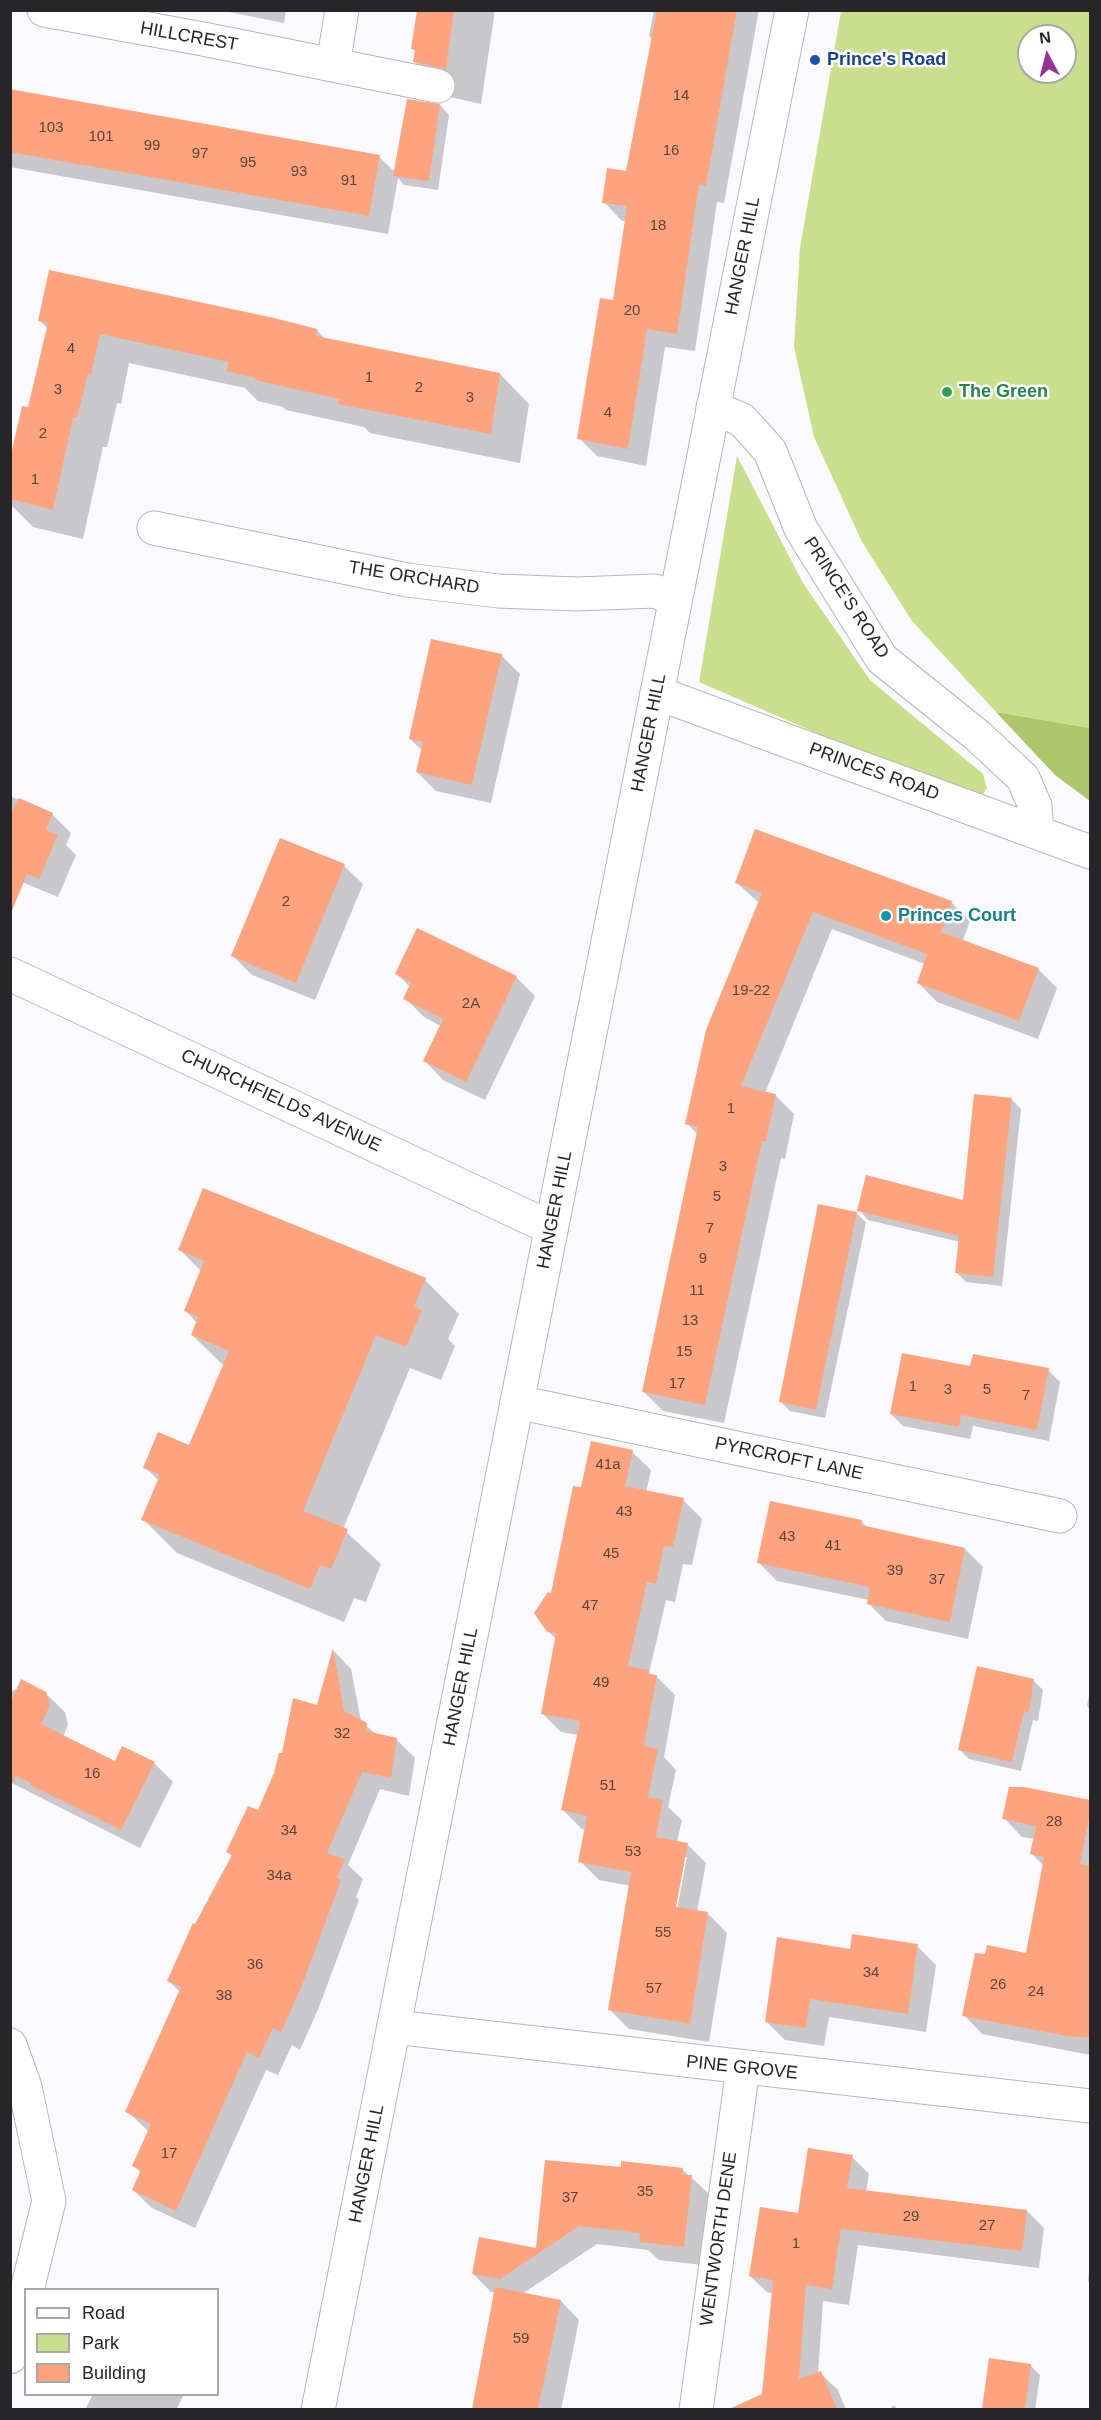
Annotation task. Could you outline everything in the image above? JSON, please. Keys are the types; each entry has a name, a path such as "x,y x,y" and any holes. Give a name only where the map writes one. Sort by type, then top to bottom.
{"street":[{"name":"HILLCREST","path":"44,10 438,86"},
{"path":"333,65 342,10"},
{"name":"HANGER HILL","path":"318,2409 792,10"},
{"name":"PRINCE'S ROAD","path":"713,407 742,420 770,452 801,529 882,659 978,736 1023,778 1035,806 1037,832"},
{"name":"THE ORCHARD","path":"154,528 408,579 498,591 577,594 656,591 675,599"},
{"name":"PRINCES ROAD","path":"657,693 1090,852"},
{"name":"CHURCHFIELDS AVENUE","path":"10,974 551,1228"},
{"name":"PYRCROFT LANE","path":"517,1402 1060,1516"},
{"name":"PINE GROVE","path":"394,2027 1090,2106"},
{"path":"10,2045 25,2087 50,2202 27,2288"},
{"name":"WENTWORTH DENE","path":"696,2409 743,2068"},
{"path":"10,2357 24,2304"}],"green space":[{"name":"The Green","path":"841,11 1090,11 1090,728 996,712 912,621 862,542 814,437 794,347 800,248"},
{"path":"737,456 803,583 870,680 983,774 987,788 981,797 968,799 699,682"},
{"path":"996,712 1090,728 1090,801 1055,775"}],"building":[{"path":"417,10 454,10 446,69 413,62 415,50 411,49"},
{"path":"657,10 737,10 706,186 699,184 677,334 647,329 628,449 577,439 600,298 613,300 627,206 602,203 607,168 626,171"},
{"path":"10,89 380,155 369,216 10,152"},
{"path":"407,99 440,104 429,181 393,176"},
{"path":"49,270 274,318 317,329 316,336 500,373 491,434 338,404 339,399 226,371 229,362 100,334 91,375 88,374 77,418 73,418 53,510 10,499 10,459 22,406 28,407 48,323 38,321"},
{"path":"431,639 502,654 472,785 416,772 423,742 409,739"},
{"path":"19,798 53,813 46,830 58,835 39,879 27,874 11,913 10,815"},
{"path":"755,829 952,901 941,932 1039,968 1019,1021 917,983 927,954 813,912 741,1086 776,1094 766,1141 762,1141 705,1405 642,1392 698,1127 685,1124 706,1030 762,893 735,883"},
{"path":"280,838 345,864 296,983 231,956"},
{"path":"417,928 517,976 466,1082 423,1061 443,1019 403,999 411,982 395,974"},
{"path":"974,1094 1012,1098 993,1277 955,1273 959,1236 857,1211 866,1175 963,1200"},
{"path":"203,1188 426,1278 414,1307 422,1310 406,1347 376,1335 303,1511 348,1529 331,1569 320,1565 310,1589 141,1520 160,1475 143,1468 158,1432 189,1445 229,1351 191,1335 198,1317 184,1311 204,1261 178,1250"},
{"path":"818,1204 857,1212 816,1410 779,1402"},
{"path":"902,1353 970,1366 973,1354 1049,1368 1037,1430 961,1415 959,1427 890,1414"},
{"path":"591,1441 633,1450 625,1486 684,1498 673,1547 664,1546 656,1584 647,1582 628,1666 649,1670 648,1674 657,1675 644,1746 658,1749 648,1797 663,1800 656,1837 688,1843 676,1907 708,1912 690,2024 608,2010 631,1872 578,1862 587,1816 561,1810 580,1721 541,1714 556,1633 547,1632 534,1613 548,1592 551,1593 573,1486 581,1487"},
{"path":"770,1501 862,1520 861,1525 965,1548 950,1622 867,1604 870,1587 757,1563"},
{"path":"333,1648 344,1711 367,1723 366,1731 397,1738 391,1778 362,1772 327,1853 345,1859 337,1878 341,1880 301,1988 281,2032 273,2028 259,2058 247,2052 176,2211 132,2190 141,2170 132,2166 151,2124 125,2112 181,1987 167,1981 193,1923 195,1924 232,1855 226,1852 248,1806 258,1810 274,1773 279,1753 282,1753 293,1698 317,1705"},
{"path":"977,1666 1034,1679 1029,1713 1024,1711 1012,1762 958,1750"},
{"path":"21,1679 46,1692 50,1705 41,1724 115,1761 122,1746 155,1762 121,1830 16,1776 10,1788 10,1704"},
{"path":"1009,1787 1024,1787 1090,1800 1090,1814 1080,1864 1090,1866 1090,2038 1067,2036 962,2016 975,1953 985,1954 987,1945 1026,1953 1044,1857 1030,1854 1036,1826 1002,1819"},
{"path":"852,1934 918,1944 908,2014 810,1999 806,2028 765,2022 777,1937 850,1949"},
{"path":"808,2148 853,2155 847,2188 1027,2210 1022,2251 841,2229 832,2289 806,2285 799,2379 821,2371 837,2409 729,2409 762,2394 773,2280 749,2276 760,2207 798,2213"},
{"path":"545,2160 621,2167 621,2161 683,2168 682,2175 692,2175 684,2247 639,2242 640,2233 579,2226 500,2279 472,2274 479,2237 536,2248"},
{"path":"495,2287 561,2300 538,2409 472,2409"},
{"path":"989,2358 1031,2364 1025,2409 982,2409"}],"place":[{"name":"Prince's Road","path":"815,60"},
{"name":"The Green","path":"947,392"},
{"name":"Princes Court","path":"886,916"}]}
